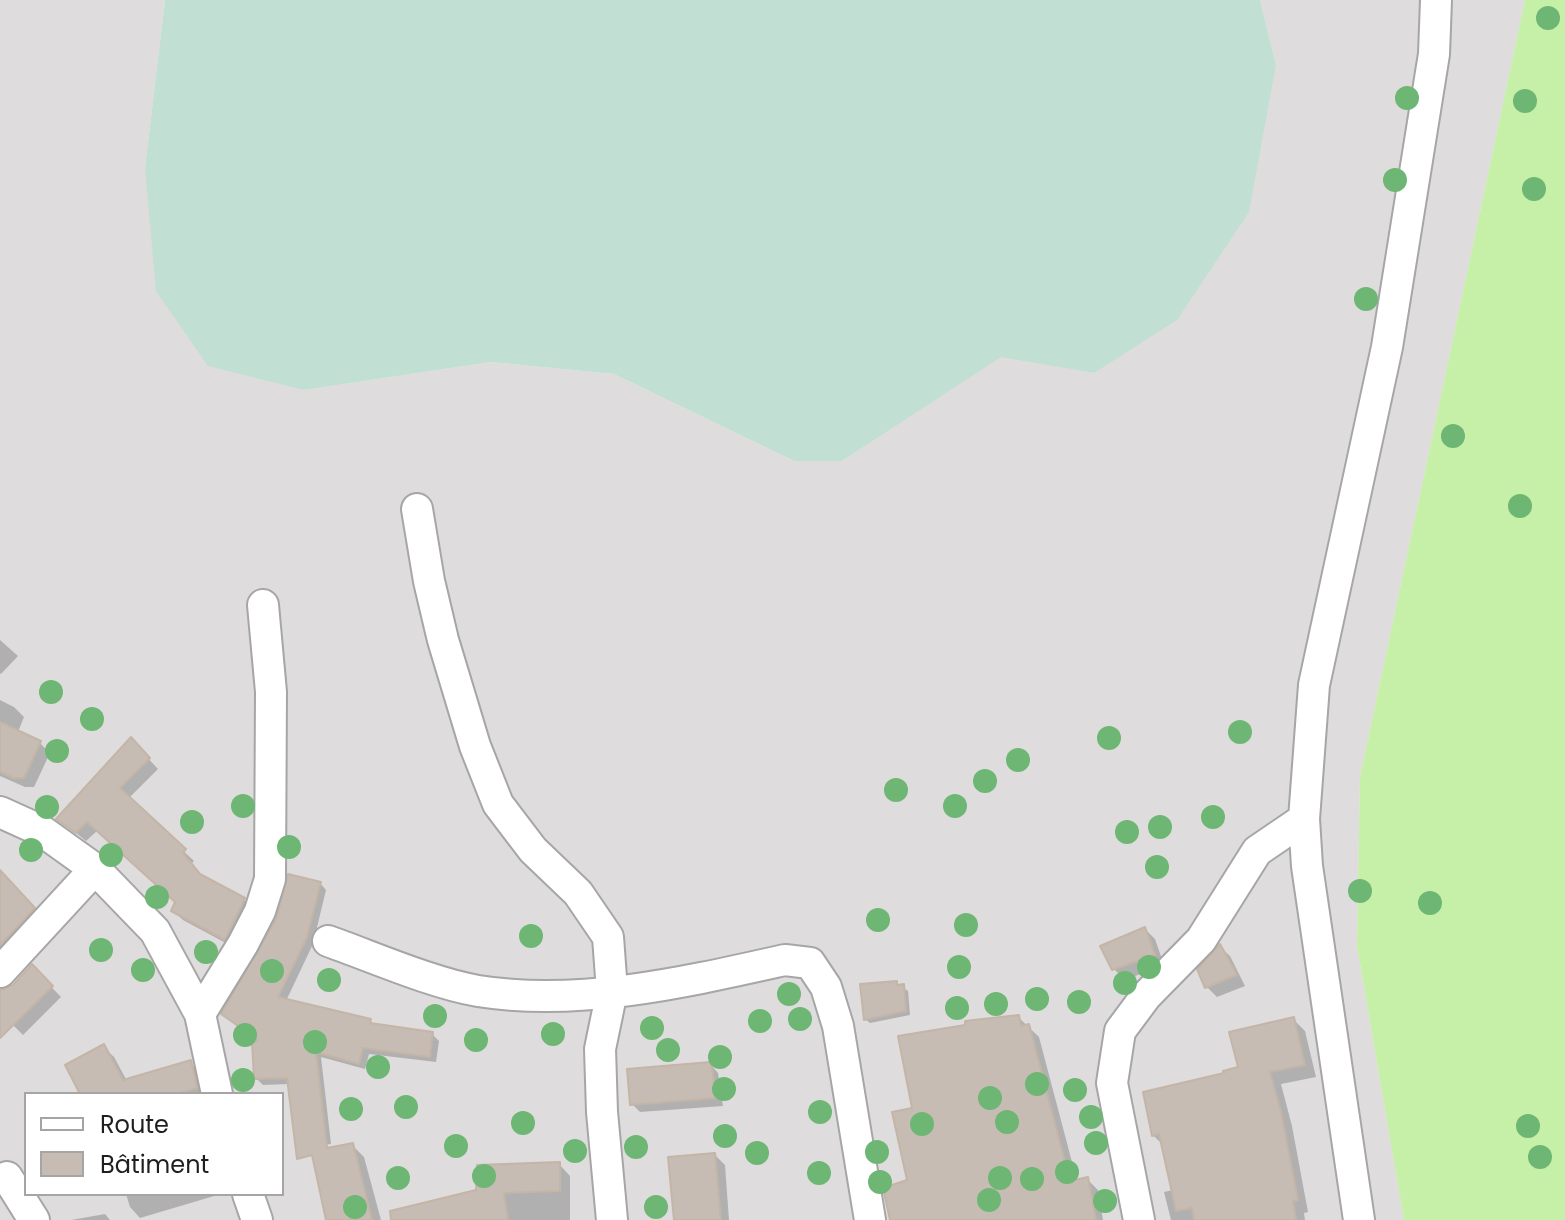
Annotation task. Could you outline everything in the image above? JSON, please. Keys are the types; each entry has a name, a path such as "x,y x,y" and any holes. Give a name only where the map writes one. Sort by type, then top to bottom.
{"street":[{"path":"1359,1220 1307,866 1304,819 1314,685 1387,347 1434,54 1436,0"},
{"path":"417,509 429,581 475,746 498,804 533,850 578,893 608,937 612,991 600,1049 602,1112 612,1220"},
{"path":"200,1014 243,944 260,911 270,879 271,692 263,605"},
{"path":"0,812 42,831 95,869 155,931 200,1014 217,1092"},
{"path":"1139,1220 1112,1083 1120,1031 1146,996 1201,940 1257,851 1304,819"},
{"path":"0,972 95,869"},
{"path":"328,941 476,991 540,996 612,991 785,960 810,963 826,987 838,1026 870,1220"},
{"path":"7,1177 34,1220"},
{"path":"249,1196 257,1220"}],"shaded area":[{"path":"0,0 165,0 145,168 304,390 491,362 614,374 794,461 842,461 1001,356 1094,373 1276,65 1260,0 1525,0 1360,777 1357,946 1404,1220 0,1220"}],"green space":[{"path":"165,0 1260,0 1276,65 1249,212 1177,320 1094,373 1001,357 842,461 794,461 614,374 491,362 304,390 208,366 156,291 145,168"},
{"path":"1525,0 1565,0 1565,1220 1404,1220 1357,946 1360,777"}],"building":[{"path":"0,722 41,741 24,778 13,778 0,772"},
{"path":"131,737 150,758 120,788 186,849 183,853 200,874 245,898 225,940 171,911 175,902 87,822 76,833 56,819"},
{"path":"0,870 35,908 0,945"},
{"path":"288,874 321,882 307,937 278,997 371,1019 370,1023 433,1032 430,1057 363,1048 359,1064 316,1052 327,1148 353,1143 372,1220 326,1220 312,1155 297,1159 287,1078 254,1079 252,1042 258,1041 252,1032 221,1014 276,919"},
{"path":"1145,927 1155,955 1112,970 1100,946"},
{"path":"1220,944 1237,975 1205,988 1197,969"},
{"path":"32,964 53,986 0,1038 0,990 13,985"},
{"path":"897,981 897,985 904,984 906,1011 864,1020 860,984"},
{"path":"1019,1015 1021,1026 1029,1024 1070,1181 1088,1177 1096,1220 890,1220 883,1188 907,1180 892,1112 912,1108 898,1036 965,1025 965,1021"},
{"path":"1294,1017 1305,1065 1270,1072 1298,1200 1293,1201 1296,1220 1194,1220 1192,1208 1176,1211 1159,1134 1152,1136 1143,1092 1238,1067 1229,1032"},
{"path":"104,1044 123,1080 191,1060 197,1088 184,1092 79,1092 65,1065"},
{"path":"711,1062 716,1098 630,1105 627,1069"},
{"path":"715,1153 721,1220 674,1220 668,1157"},
{"path":"560,1162 560,1191 504,1193 508,1220 391,1220 390,1211 476,1190 477,1165"}]}
